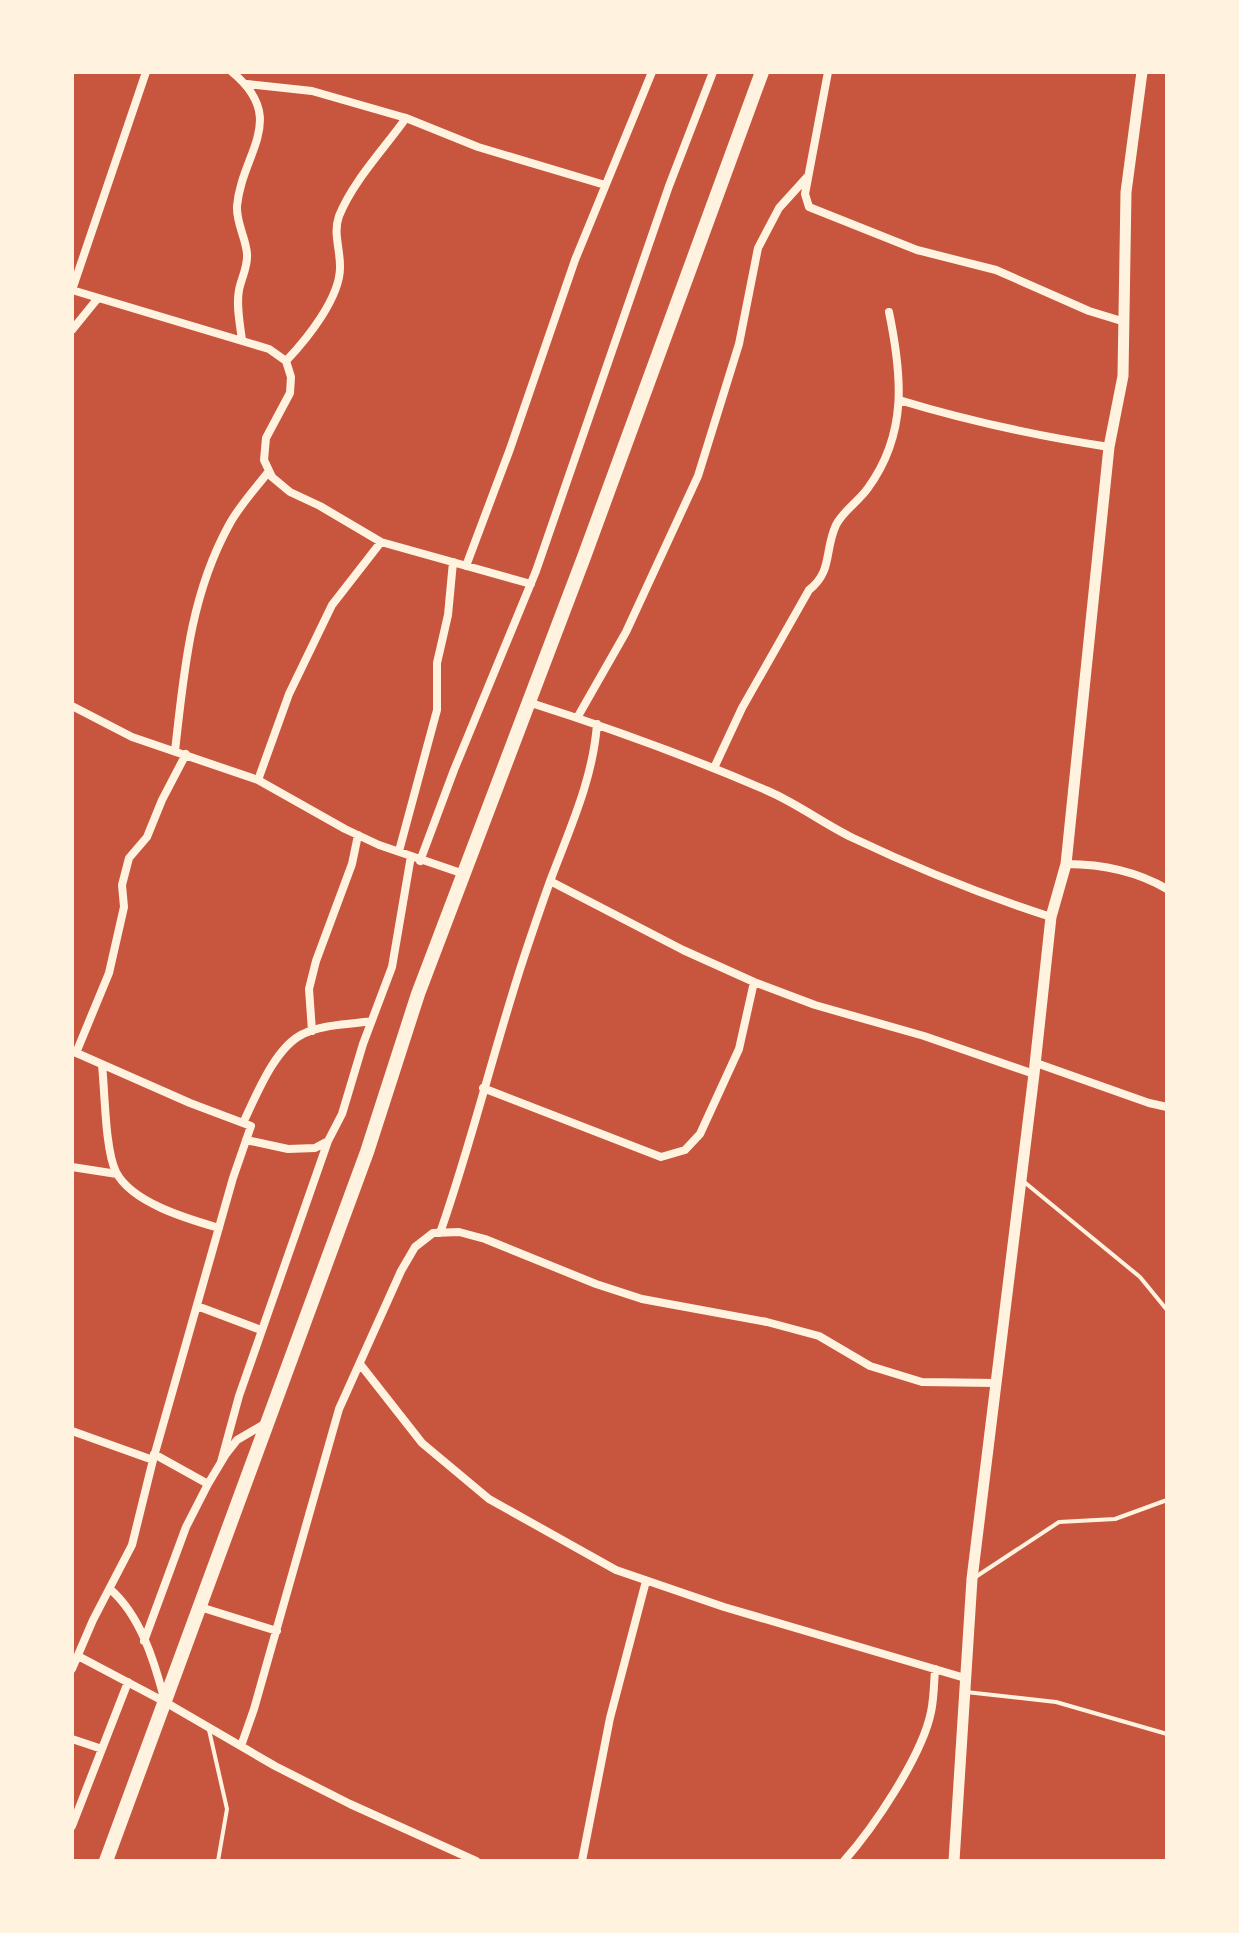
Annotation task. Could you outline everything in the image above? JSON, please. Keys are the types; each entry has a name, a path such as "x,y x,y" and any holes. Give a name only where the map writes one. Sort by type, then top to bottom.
{"highway":[{"path":"106,1861 367,1152 418,994 584,557 762,72"}],"street":[{"path":"146,72 72,290 269,349 286,361 291,377 290,393 266,438 264,460 272,477 290,492 381,542 531,584"},
{"path":"232,72 247,84 257,100 260,124 256,148 240,187 237,211 247,256 238,291 242,340"},
{"path":"466,566 575,260 652,72"},
{"path":"221,1462 261,1330 328,1141 342,1114 371,1021 392,967 415,858 531,584 669,186 713,72"},
{"path":"828,72 805,194 809,207 917,250 996,270 1089,311 1125,322"},
{"path":"954,1861 972,1579 1051,917 1066,864 1109,447 1123,376 1126,192 1142,72"},
{"path":"247,84 312,91 406,118 478,147 605,185"},
{"path":"286,361 307,339 339,279 335,233 340,216 357,186 406,118"},
{"path":"577,718 626,632 698,476 739,344 758,248 779,208 808,176"},
{"path":"72,330 98,298"},
{"path":"714,768 742,708 809,590 824,576 831,537 838,521 867,489 884,462 894,435 899,400 897,351 889,312"},
{"path":"899,400 1049,438 1109,447"},
{"path":"175,751 185,662 202,585 230,523 269,471"},
{"path":"258,780 289,694 332,605 381,542"},
{"path":"399,851 437,710 437,663 448,615 453,562"},
{"path":"528,702 714,768 772,792 849,836 916,867 974,892 1051,917"},
{"path":"72,706 132,737 258,780 358,835 464,874"},
{"path":"440,1233 550,881 584,793 595,752 597,724"},
{"path":"72,1669 132,1545 219,1228 251,1126 74,1052 109,973 124,907 122,885 129,858 147,837 186,754"},
{"path":"312,1031 309,989 316,961 352,864 358,835"},
{"path":"1066,864 1095,864 1150,879 1167,889"},
{"path":"550,881 683,950 815,1005 1167,1107"},
{"path":"483,1088 661,1157 685,1150 700,1134 739,1049 754,982"},
{"path":"243,1123 266,1077 286,1047 301,1035 371,1021"},
{"path":"102,1065 111,1158 117,1174 148,1200 179,1216 219,1228"},
{"path":"246,1140 288,1149 315,1148 328,1141"},
{"path":"72,1167 117,1174"},
{"path":"241,1746 277,1631 339,1409 401,1271 415,1247 433,1233 459,1232 485,1239 596,1284 642,1299 767,1322 819,1336 870,1366 922,1382 996,1383"},
{"path":"197,1306 261,1330"},
{"path":"360,1364 422,1443 489,1499 616,1570 724,1607 965,1678"},
{"path":"144,1641 186,1527 208,1484 237,1440 268,1422"},
{"path":"72,1431 154,1457 208,1484"},
{"path":"582,1861 610,1718 646,1581"},
{"path":"110,1589 126,1608 155,1662 165,1702"},
{"path":"200,1607 277,1631"},
{"path":"78,1656 350,1804 476,1861"},
{"path":"844,1861 883,1808 920,1744 931,1713 935,1669"},
{"path":"72,1826 128,1682"},
{"path":"72,1739 102,1749"}],"lane":[{"path":"1021,1180 1140,1277 1167,1310"},
{"path":"972,1579 1059,1522 1115,1519 1167,1500"},
{"path":"965,1692 1056,1702 1167,1734"},
{"path":"208,1726 227,1809 218,1861"}]}
